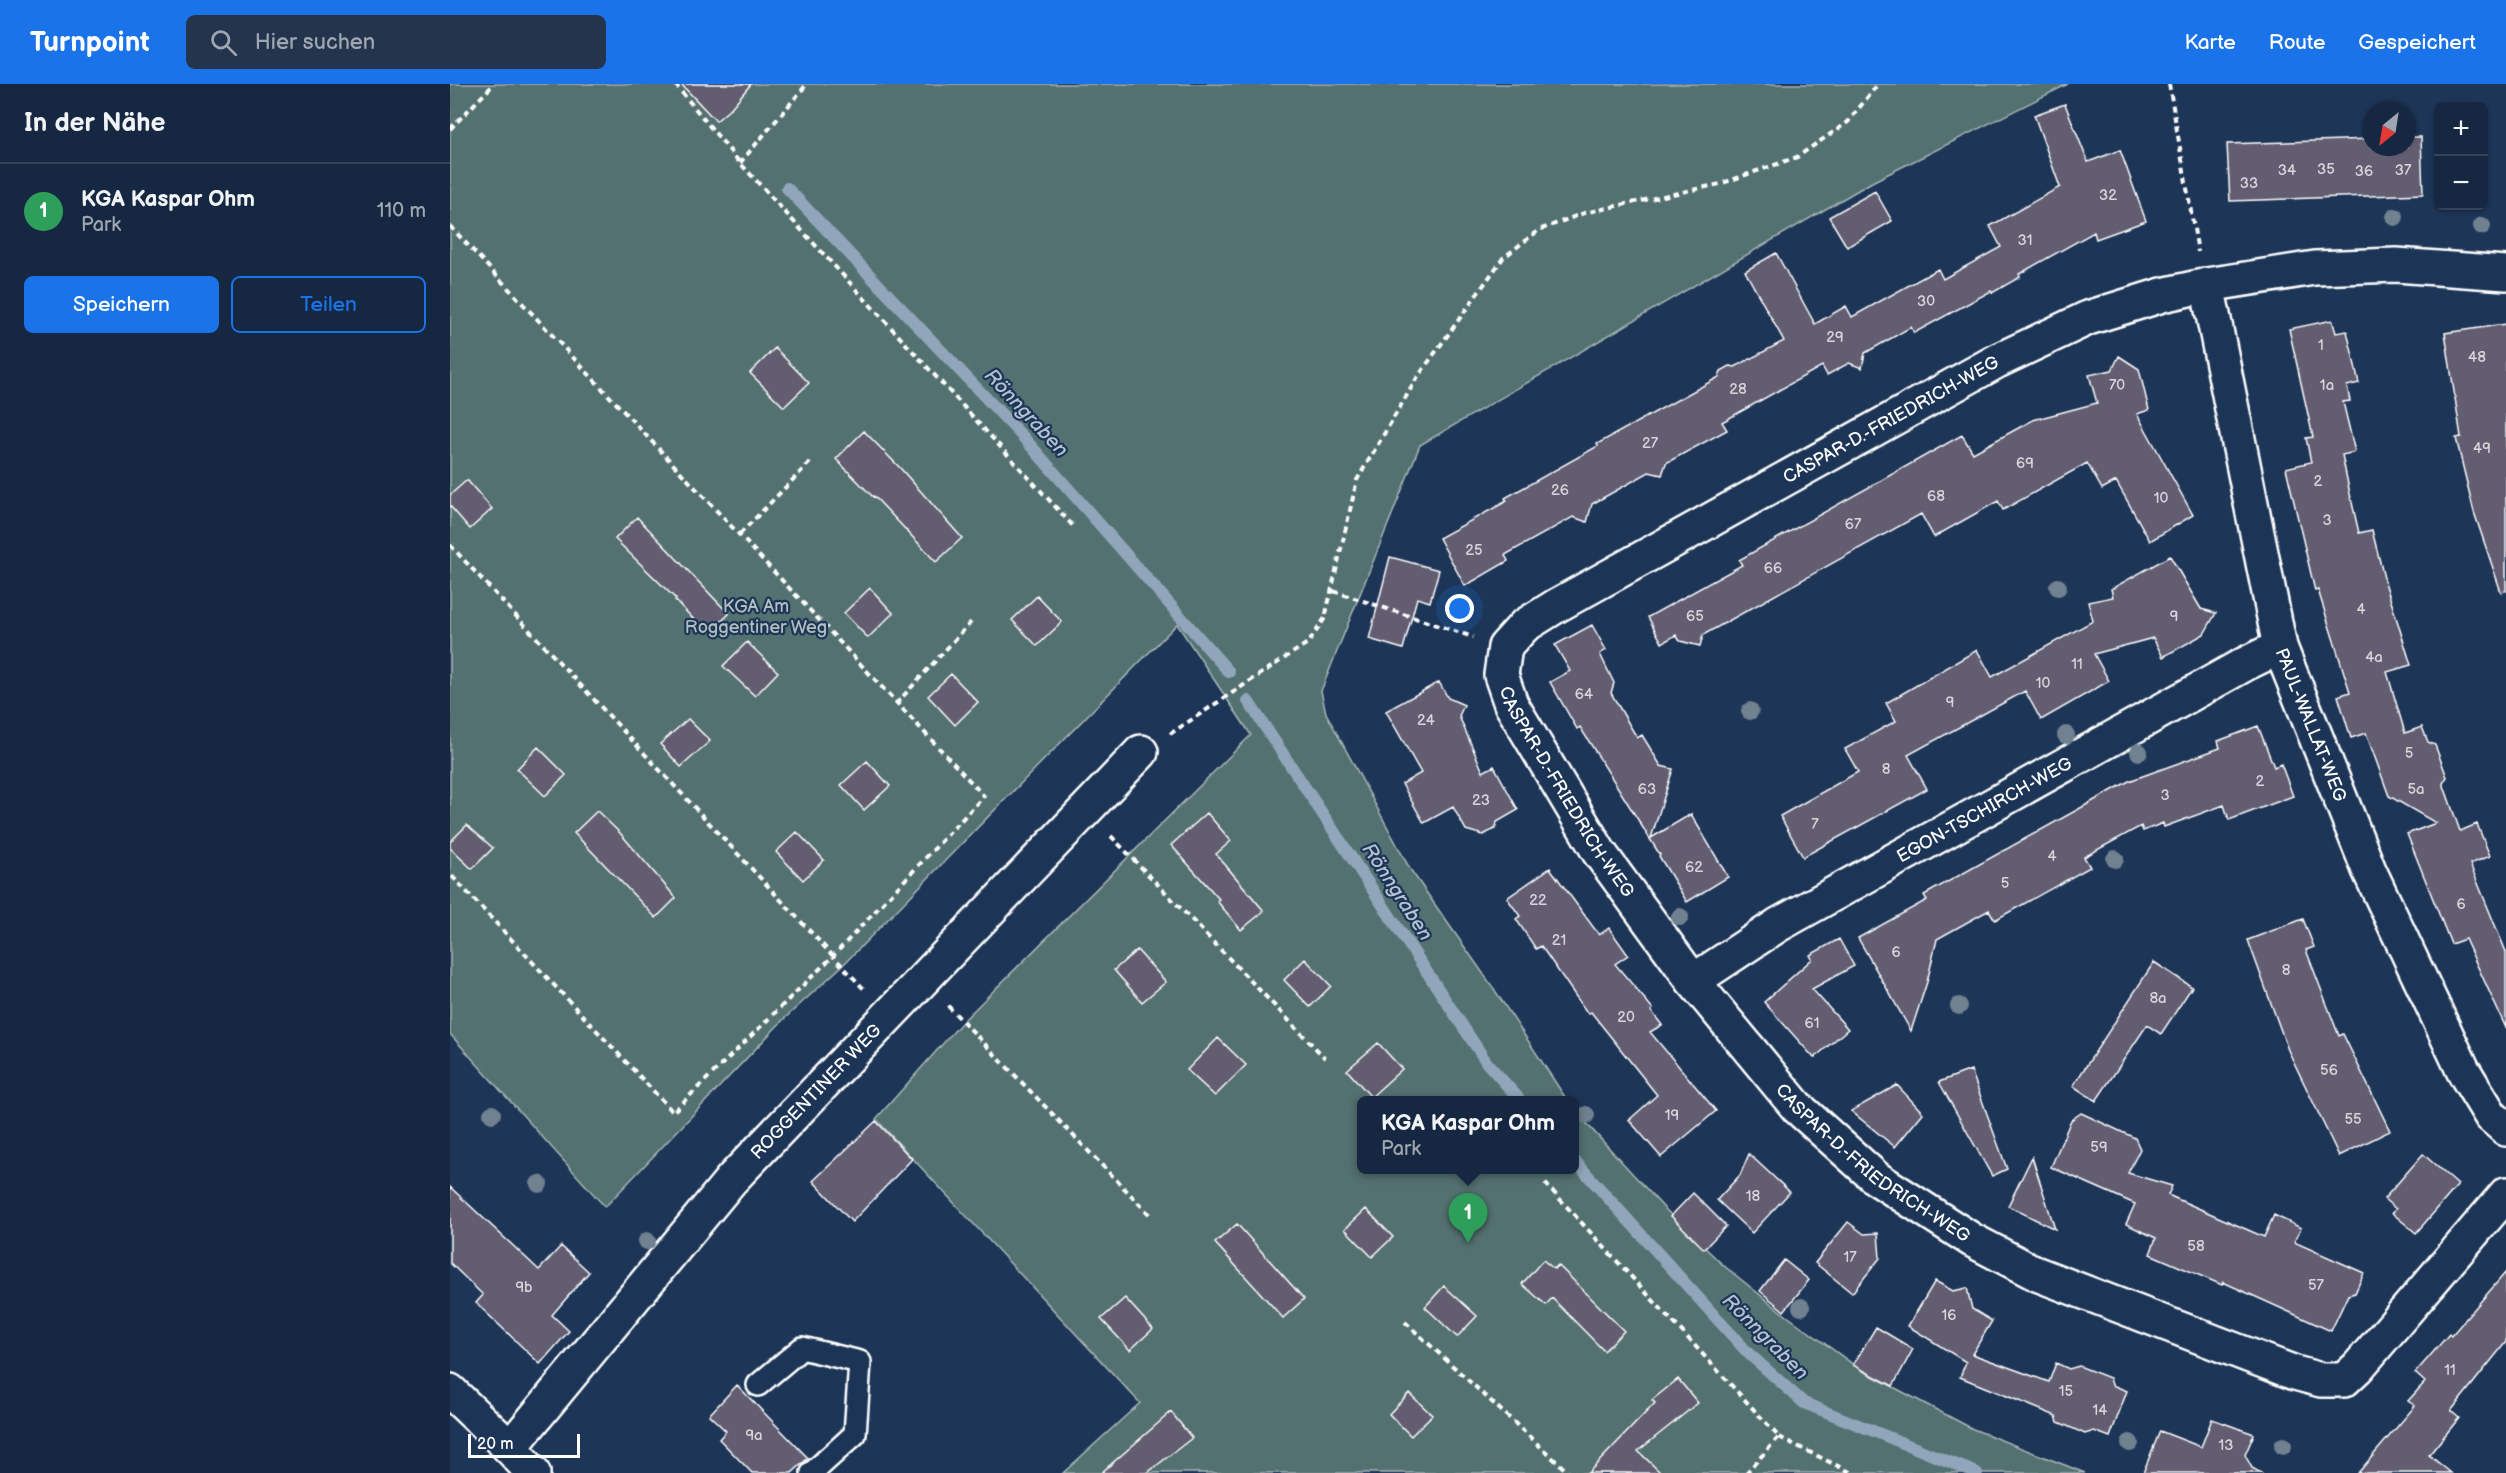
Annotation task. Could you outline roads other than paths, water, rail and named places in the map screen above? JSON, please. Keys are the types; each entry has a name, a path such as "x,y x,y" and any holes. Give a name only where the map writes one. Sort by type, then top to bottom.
{"street":[{"name":"CASPAR-D.-FRIEDRICH-WEG","path":"2506,273 2396,265 2315,267 2207,285 2163,295 2088,318 1997,361 1556,606 1524,626 1505,647 1502,675 1510,704 1599,852 1693,981 1797,1107 1876,1178 1972,1240 2037,1274 2295,1373 2321,1380 2344,1380 2506,1194"},
{"name":"PAUL-WALLAT-WEG","path":"2207,285 2280,647 2369,870 2463,1070 2492,1116 2506,1130"},
{"name":"EGON-TSCHIRCH-WEG","path":"1693,981 1778,925 2245,664 2280,647"},
{"name":"ROGGENTINER WEG","path":"510,1448 731,1180 1141,752"},
{"path":"450,1391 533,1473"}],"lane":[{"path":"758,1385 802,1348 860,1362 855,1434 812,1473"}],"waterway":[{"name":"Rönngraben","path":"787,188 1024,438 1229,672"},
{"name":"Rönngraben","path":"1248,701 1487,1063 1516,1096"},
{"name":"Rönngraben","path":"1579,1166 1748,1353 1804,1403 1977,1473"}],"place":[{"name":"KGA Kaspar Ohm","path":"1468,1243"}],"park label":[{"name":"KGA Am Roggentiner Weg","path":"756,616"}]}
